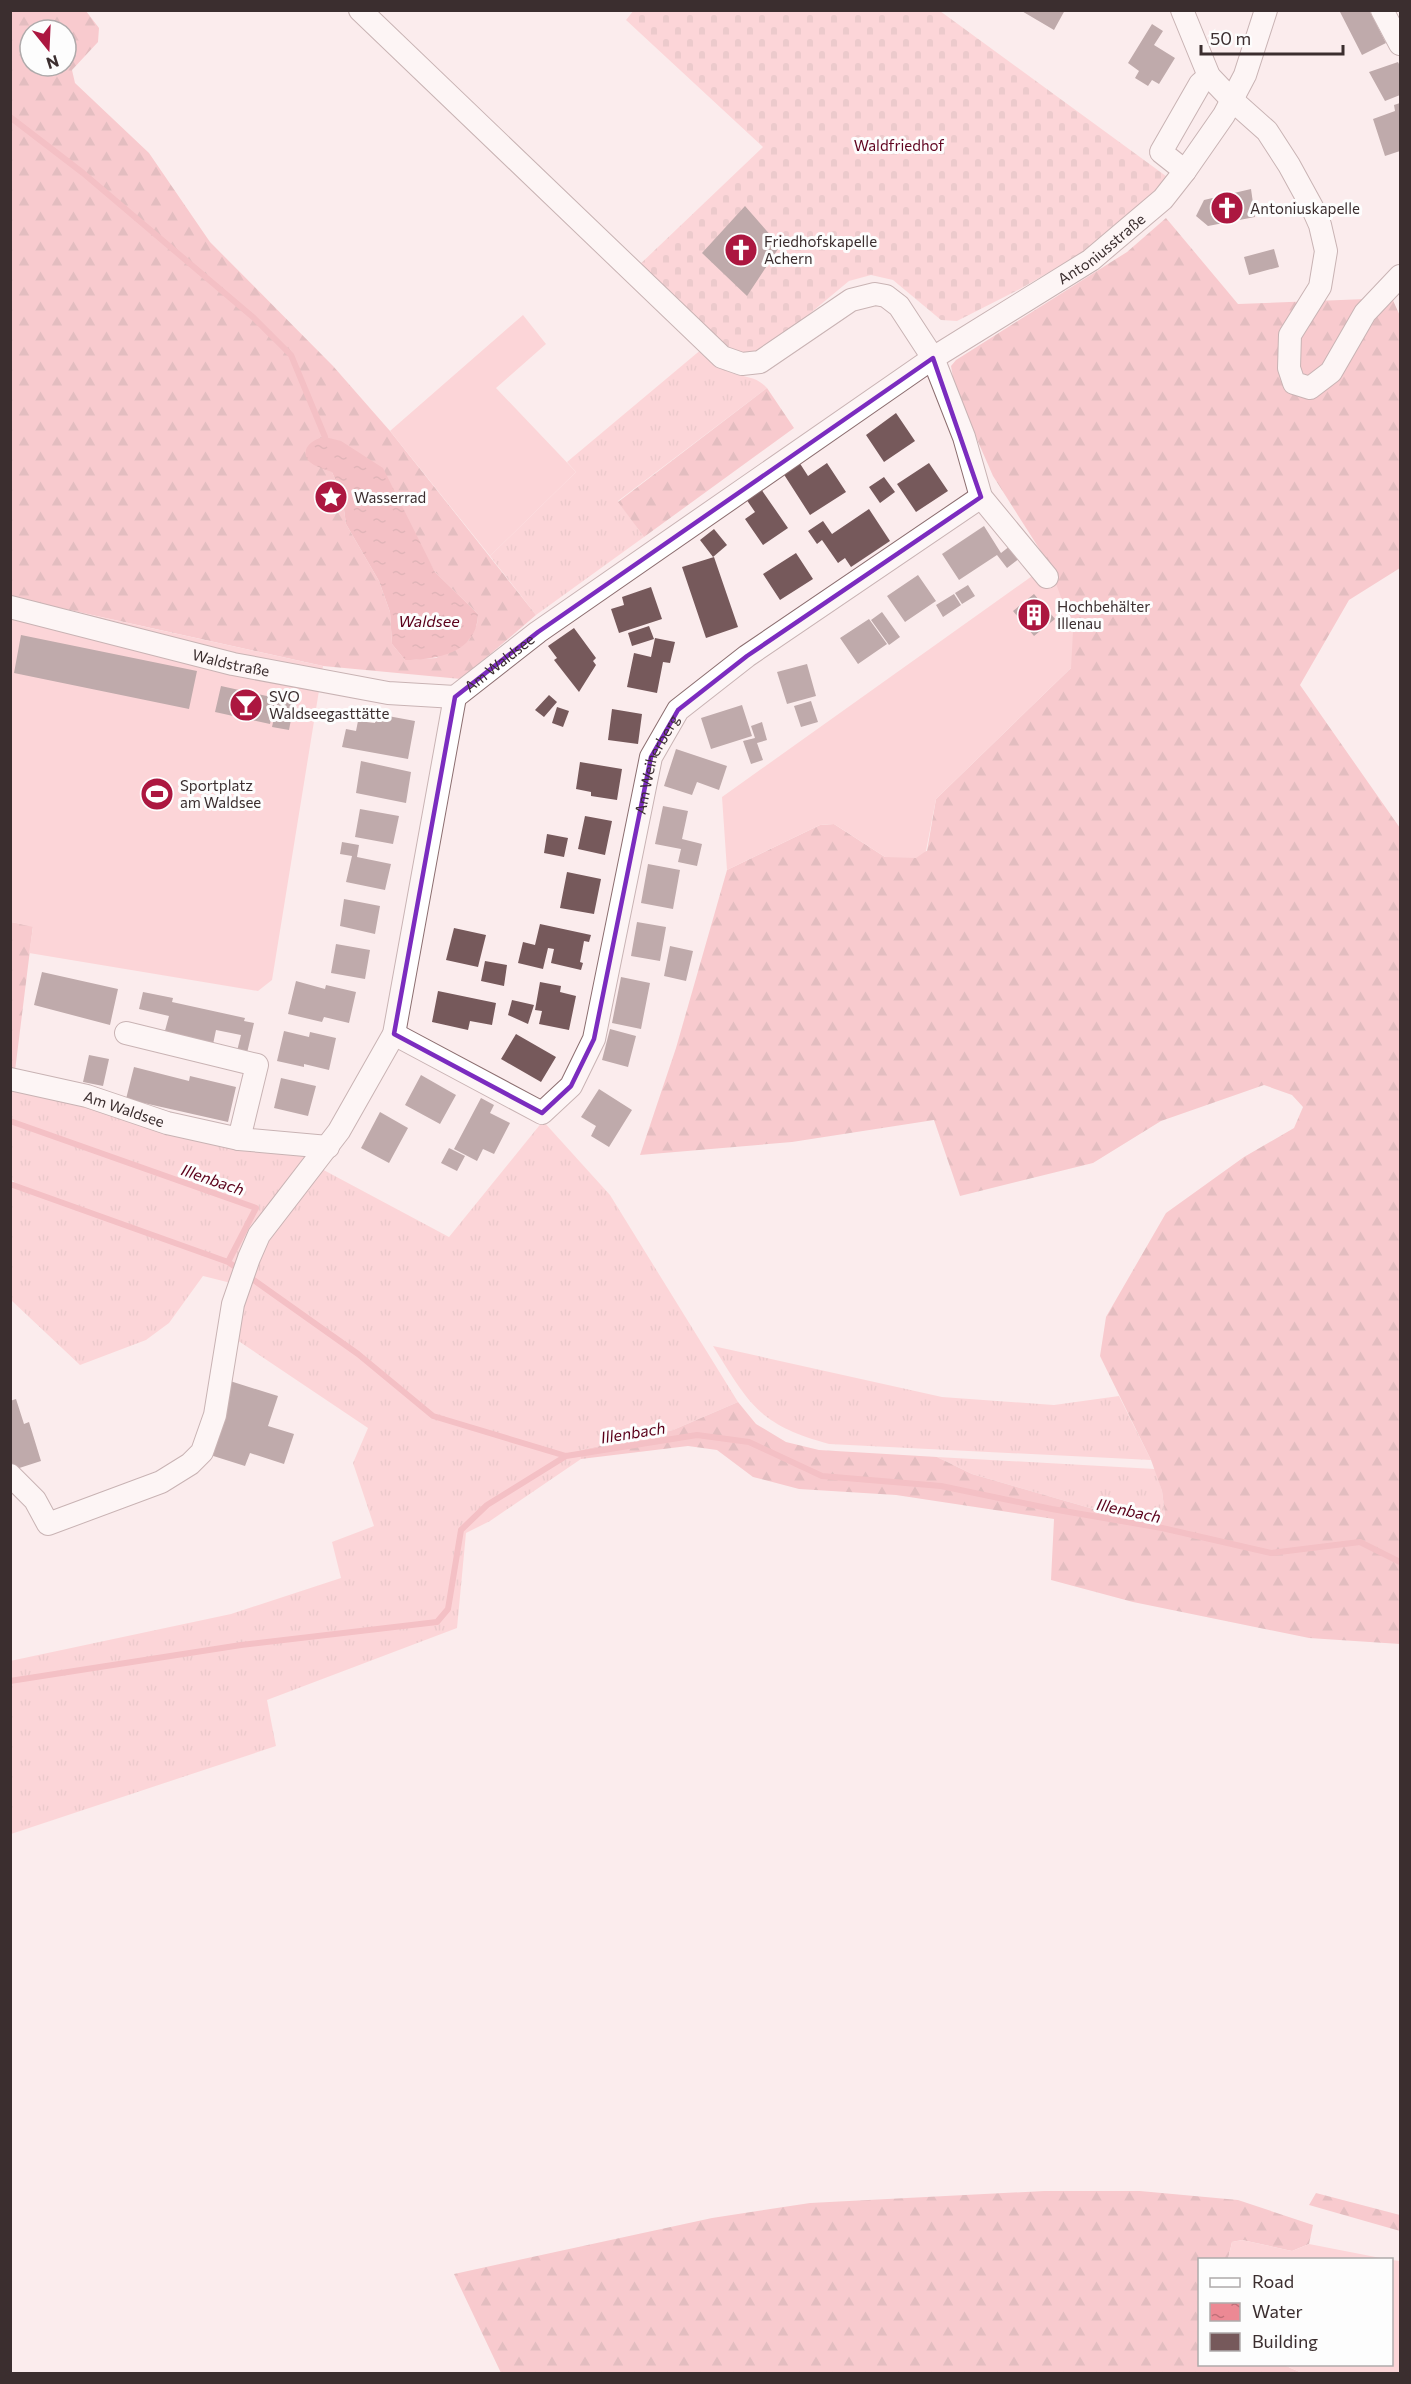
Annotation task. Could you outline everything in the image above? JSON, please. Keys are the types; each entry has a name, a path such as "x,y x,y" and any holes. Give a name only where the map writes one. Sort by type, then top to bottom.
{"street":[{"path":"360,10 722,357 742,364 760,362 850,300 874,294 886,296 899,306 933,358 964,437 981,496 1047,577"},
{"path":"1182,10 1209,76 1267,131 1289,165 1312,207 1326,251 1320,287 1290,335 1289,368 1294,383 1310,388 1331,372 1365,313 1401,276"},
{"name":"Antoniusstraße","path":"933,358 1091,260 1163,199 1224,115 1245,75 1266,10"},
{"path":"1382,10 1401,44"},
{"path":"1185,171 1161,152 1200,84 1209,76"},
{"name":"Am Waldsee","path":"10,1475 34,1500 48,1524 161,1482 190,1464 202,1452 215,1415 233,1304 259,1235 339,1131 394,1034 455,697 548,625 933,358"},
{"name":"Am Weiherberg","path":"394,1034 542,1113 571,1086 594,1039 651,756 678,710 747,656 981,496"},
{"name":"Waldstraße","path":"10,607 233,664 388,693 455,697"},
{"path":"126,1033 257,1065 239,1138"},
{"name":"Am Waldsee","path":"10,1078 87,1096 167,1123 239,1138 328,1147"}],"highlighted area":[{"path":"933,358 981,497 747,656 678,710 651,757 594,1039 571,1086 542,1113 394,1034 455,697 538,632"}],"green space":[{"name":"Waldfriedhof","path":"634,10 940,11 1170,179 1094,246 1020,289 957,321 941,320 893,280 871,275 849,281 784,335 756,354 734,354 636,268 763,147 626,20"},
{"path":"11,11 86,11 99,28 98,42 78,64 78,18 18,18 18,78 74,78 75,83 149,153 210,242 333,366 390,431 536,615 461,679 323,666 11,597","holes":["332,472 413,533 435,572 478,614 477,624 469,640 436,658 405,660 392,644 390,612 379,581 346,524 342,495"]},
{"path":"1166,218 1238,304 1392,298 1400,316 1400,568 1349,600 1300,685 1400,828 1400,1644 1309,1638 1133,1602 1051,1580 1054,1519 896,1495 799,1489 753,1477 717,1450 688,1446 581,1459 581,1450 673,1430 738,1402 756,1424 786,1442 819,1450 937,1457 972,1474 1153,1526 1165,1515 1162,1491 1151,1460 1100,1356 1106,1317 1166,1213 1244,1157 1294,1128 1303,1107 1292,1095 1264,1085 1161,1121 1093,1163 960,1196 934,1120 792,1142 640,1155 676,1048 727,870 820,825 834,824 885,857 927,851 936,799 1071,668 1049,564 993,476 955,389 951,366 956,360 1127,252"},
{"path":"523,315 546,344 496,388 576,472 490,556 390,431"},
{"path":"703,348 723,369 755,379 767,388 618,501 644,537 536,615 490,556 576,472 567,462"},
{"path":"767,388 794,428 644,537 618,502"},
{"path":"1049,564 1073,631 1071,668 936,799 926,851 916,858 885,857 834,824 820,825 727,870 722,797"},
{"name":"Sportplatz am Waldsee","path":"10,597 323,666 272,980 258,991 29,953 33,927 11,922"},
{"path":"11,922 33,926 13,1087 11,1088"},
{"path":"10,1088 315,1149 231,1283 203,1276 169,1323 146,1340 80,1365 11,1300 10,1194 14,1181 11,1180"},
{"path":"543,1121 610,1195 738,1402 673,1430 581,1450 581,1459 490,1521 466,1533 457,1628 267,1700 276,1746 11,1834 10,1661 231,1614 341,1578 332,1542 374,1526 353,1463 368,1428 234,1338 253,1257 318,1167 449,1237"},
{"path":"713,1346 942,1397 1054,1405 1119,1396 1151,1460 829,1444 787,1429 759,1410 737,1384"},
{"path":"937,1457 1155,1469 1162,1491 1165,1515 1153,1526 972,1474"},
{"path":"1044,2191 1140,2191 1238,2200 1313,2225 1309,2244 1292,2251 1242,2240 1232,2242 1228,2258 1198,2258 1198,2366 1286,2366 1302,2373 501,2373 454,2274 712,2218 810,2203"},
{"path":"1316,2193 1400,2215 1400,2231 1309,2205"},
{"path":"1242,2240 1292,2251 1309,2244 1381,2258 1228,2258 1232,2242"},
{"path":"1393,2260 1400,2261 1400,2373 1302,2373 1286,2366 1393,2366"}],"water":[{"name":"Waldsee","path":"325,437 341,441 383,468 435,572 478,614 471,638 463,646 442,656 405,660 392,644 390,612 379,581 346,524 342,495 332,472 314,465 306,457 310,444"}],"building":[{"path":"1020,10 1065,10 1054,30"},
{"path":"1339,10 1369,10 1386,43 1362,55"},
{"path":"1152,24 1163,31 1154,45 1175,58 1159,84 1152,80 1148,86 1135,78 1139,71 1128,63"},
{"path":"1398,62 1400,95 1385,101 1369,72"},
{"path":"1400,103 1400,151 1385,156 1373,119 1395,111 1394,105"},
{"name":"Antoniuskapelle","path":"1251,189 1255,217 1208,226 1196,216 1204,200"},
{"name":"Friedhofskapelle Achern","path":"745,206 780,246 747,296 702,253"},
{"path":"1274,249 1279,267 1249,275 1244,257"},
{"path":"896,413 915,441 884,462 866,435"},
{"path":"799,462 808,476 827,463 846,492 810,515 783,473"},
{"path":"929,463 948,491 916,512 897,484"},
{"path":"884,477 895,492 880,503 869,487"},
{"path":"761,489 788,528 763,545 745,519 755,512 746,499"},
{"path":"869,509 890,541 851,567 845,558 838,563 822,540 817,544 808,531 823,521 832,534"},
{"path":"984,526 1001,553 1015,542 1024,555 1007,568 997,555 959,580 942,554"},
{"path":"714,529 727,545 713,557 700,540"},
{"path":"796,553 813,579 780,600 763,574"},
{"path":"714,557 738,627 706,638 682,567"},
{"path":"918,575 936,601 905,622 887,596"},
{"path":"968,585 975,596 962,604 955,593"},
{"path":"651,587 662,619 619,633 611,609 624,605 622,597"},
{"path":"954,594 961,605 943,617 936,605"},
{"name":"Hochbehälter Illenau","path":"1034,594 1055,619 1034,636 1013,611"},
{"path":"882,612 900,637 889,645 871,620"},
{"path":"869,619 887,644 858,664 840,638"},
{"path":"649,626 654,639 632,646 628,633"},
{"path":"574,628 596,658 593,661 596,665 579,692 554,660 557,658 548,646"},
{"path":"21,635 197,671 189,709 14,673"},
{"path":"655,638 675,642 670,663 663,662 657,693 627,687 634,653 651,657"},
{"path":"807,664 816,696 787,704 777,672"},
{"name":"SVO Waldseegasttätte","path":"221,686 276,698 270,724 215,712"},
{"path":"549,695 557,702 544,717 535,710"},
{"path":"278,700 294,704 289,730 272,727"},
{"path":"811,701 818,722 801,727 794,706"},
{"path":"742,705 752,736 711,749 701,718"},
{"path":"557,707 569,711 563,727 552,723"},
{"path":"612,709 642,714 638,744 608,740"},
{"path":"377,714 415,721 408,759 342,747 346,729 356,731 358,721 375,723"},
{"path":"762,722 767,740 757,743 763,760 751,764 743,741 755,738 751,726"},
{"path":"676,749 727,766 719,790 697,782 692,795 664,786"},
{"path":"361,761 411,772 406,803 356,793"},
{"path":"580,762 622,769 617,800 591,796 591,792 576,789"},
{"path":"663,806 688,811 682,839 702,844 697,866 678,862 681,849 655,844"},
{"path":"360,809 399,816 393,844 355,837"},
{"path":"585,816 612,821 605,855 578,849"},
{"path":"547,834 568,838 564,857 544,853"},
{"path":"342,842 359,845 357,857 391,864 385,890 346,882 352,856 340,854"},
{"path":"648,864 680,870 673,909 641,903"},
{"path":"567,872 601,879 594,914 560,908"},
{"path":"344,899 380,906 375,934 340,926"},
{"path":"637,922 666,927 660,961 631,956"},
{"path":"540,924 591,935 589,942 584,941 580,962 583,963 581,970 551,963 554,949 548,948 543,969 518,963 523,942 535,945"},
{"path":"454,928 486,935 478,967 446,960"},
{"path":"336,944 370,950 365,979 331,973"},
{"path":"670,946 693,951 686,981 664,976"},
{"path":"485,961 507,965 504,986 481,981"},
{"path":"42,972 118,989 110,1025 34,1005"},
{"path":"621,977 650,983 641,1029 612,1023"},
{"path":"296,981 325,989 326,985 356,992 349,1023 324,1017 322,1022 288,1014"},
{"path":"540,982 561,986 560,992 576,996 569,1030 539,1024 542,1011 535,1010"},
{"path":"438,991 496,1003 492,1025 470,1021 468,1030 432,1022"},
{"path":"143,992 173,998 172,1002 245,1018 244,1021 254,1023 247,1053 237,1051 241,1035 216,1030 212,1049 163,1038 169,1016 139,1009"},
{"path":"512,1000 534,1005 528,1024 508,1015"},
{"path":"610,1029 636,1036 628,1067 602,1060"},
{"path":"284,1031 309,1037 310,1032 336,1038 329,1070 277,1061"},
{"path":"516,1034 556,1057 541,1082 501,1059"},
{"path":"89,1055 109,1059 103,1086 83,1082"},
{"path":"134,1067 189,1081 190,1076 236,1087 228,1122 126,1099"},
{"path":"421,1075 456,1095 440,1124 405,1105"},
{"path":"281,1078 316,1086 308,1116 274,1108"},
{"path":"599,1089 632,1110 609,1147 591,1136 596,1126 581,1117"},
{"path":"481,1098 494,1105 490,1113 510,1123 494,1154 483,1149 477,1161 454,1149"},
{"path":"380,1112 408,1128 389,1163 361,1148"},
{"path":"449,1148 465,1156 457,1171 441,1163"},
{"path":"230,1381 278,1396 268,1426 294,1434 284,1464 250,1453 245,1466 207,1454"},
{"path":"16,1399 24,1424 29,1422 41,1461 10,1471 10,1401"}],"waterway":[{"path":"10,117 83,173 254,318 291,355 325,437"},
{"name":"Illenbach","path":"10,1121 256,1208 228,1262 240,1270"},
{"path":"10,1184 228,1262"},
{"name":"Illenbach","path":"248,1276 358,1354 433,1416 566,1456 697,1435 749,1442 822,1476 941,1486 1052,1509 1162,1528 1271,1553 1360,1542 1400,1562"},
{"path":"10,1681 241,1645 437,1622 448,1609 461,1530 487,1505 566,1456"}],"place":[{"name":"Antoniuskapelle","path":"1227,208"},
{"name":"Friedhofskapelle Achern","path":"741,250"},
{"name":"Wasserrad","path":"331,497"},
{"name":"Hochbehälter Illenau","path":"1034,615"},
{"name":"SVO Waldseegasttätte","path":"246,705"},
{"name":"Sportplatz am Waldsee","path":"157,794"}]}
